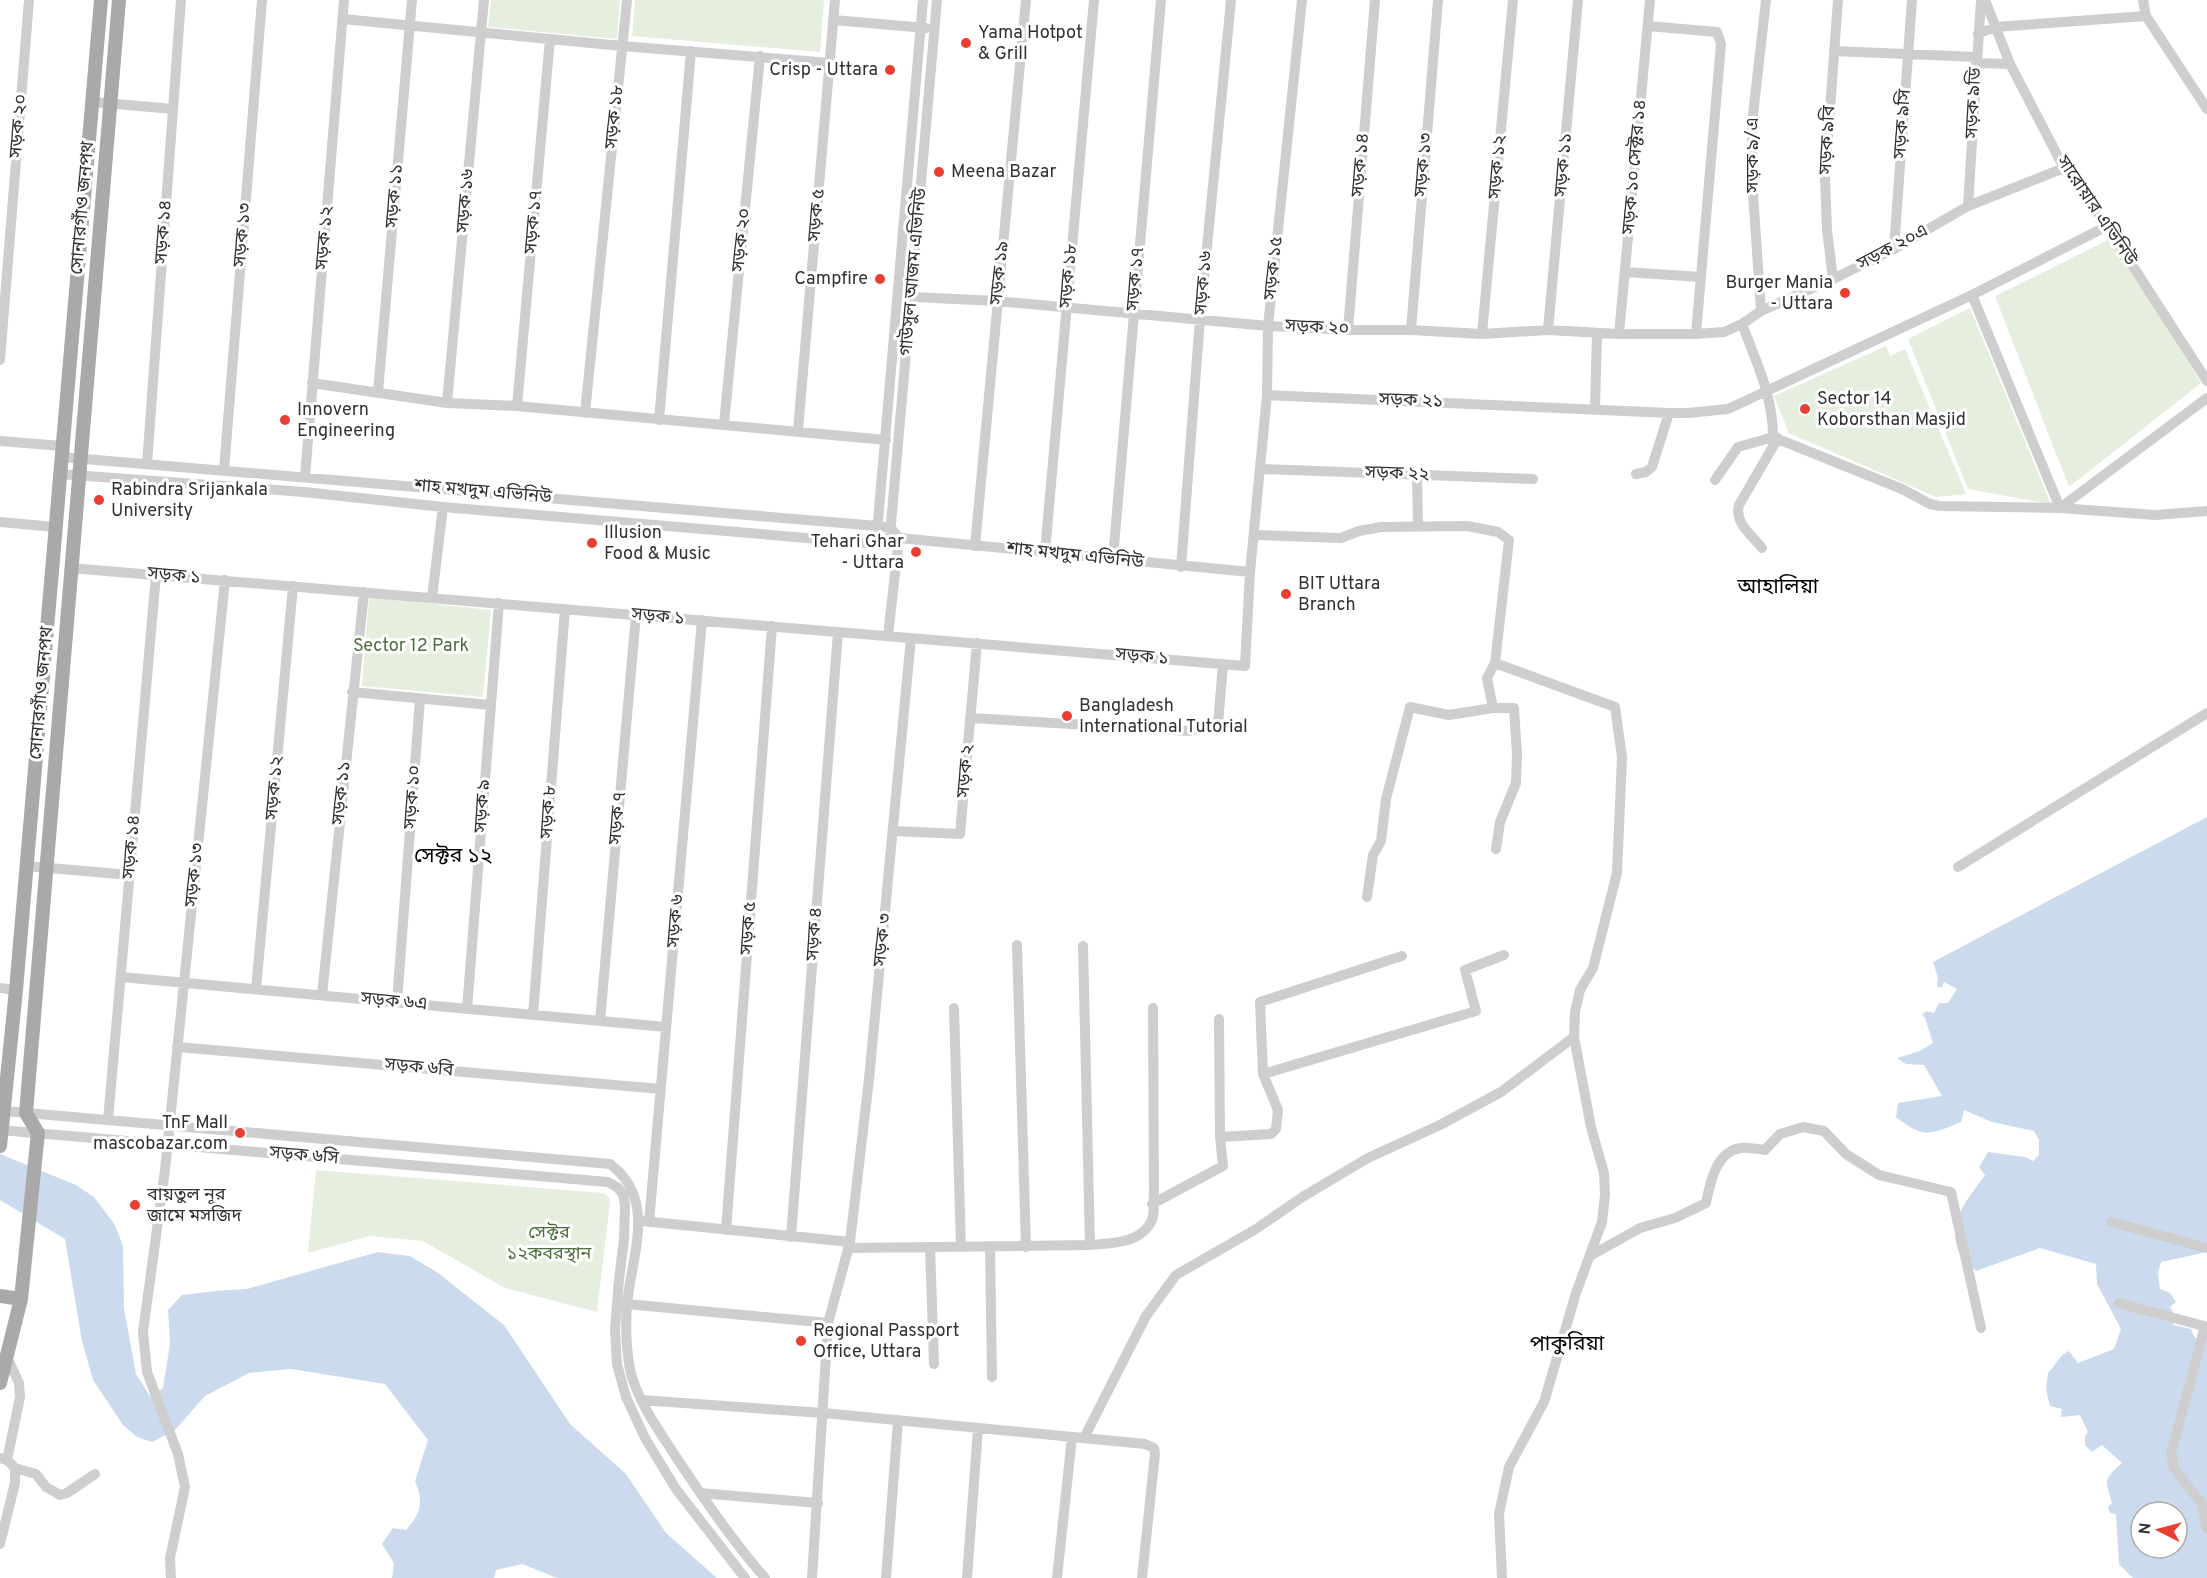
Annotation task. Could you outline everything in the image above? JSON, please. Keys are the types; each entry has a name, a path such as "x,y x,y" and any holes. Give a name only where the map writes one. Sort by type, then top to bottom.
{"main road":[{"name":"সোনারগাঁও জনপথ","path":"0,1146 4,1064 16,990 101,0"},
{"name":"সোনারগাঁও জনপথ","path":"26,1113 119,0"},
{"path":"74,310 92,312"},
{"path":"0,1383 21,1299 38,1133 26,1113"},
{"path":"0,1296 21,1299"}],"street":[{"name":"সড়ক ২০","path":"0,360 29,0"},
{"name":"সড়ক ১৪","path":"147,464 181,0"},
{"name":"সড়ক ১৩","path":"224,470 262,0"},
{"name":"সড়ক ১২","path":"305,477 344,0"},
{"name":"সড়ক ১১","path":"378,392 412,0"},
{"name":"সড়ক ১৬","path":"447,403 484,0"},
{"name":"সড়ক ১৮","path":"585,413 627,0"},
{"name":"সড়ক ৫","path":"798,430 835,0"},
{"name":"গাউসুল আজম এভিনিউ","path":"876,544 923,0"},
{"name":"গাউসুল আজম এভিনিউ","path":"889,545 937,0"},
{"name":"সড়ক ১৯","path":"975,546 1026,0"},
{"name":"সড়ক ১৮","path":"1044,552 1094,0"},
{"name":"সড়ক ১৭","path":"1113,558 1161,0"},
{"name":"সড়ক ১৬","path":"1181,567 1200,320 1231,0"},
{"name":"সড়ক ১৫","path":"1245,666 1250,572 1267,395 1268,326 1302,0"},
{"name":"সড়ক ১৪","path":"1348,330 1375,0"},
{"name":"সড়ক ১৩","path":"1411,330 1438,0"},
{"name":"সড়ক ১২","path":"1482,334 1513,0"},
{"name":"সড়ক ১১","path":"1548,330 1578,0"},
{"name":"সড়ক ১০ সেক্টর ১৪","path":"1619,334 1650,0"},
{"name":"সড়ক ৯/এ","path":"1761,311 1753,193 1752,124 1766,0"},
{"name":"সড়ক ৯বি","path":"1833,279 1827,230 1825,178 1838,0"},
{"name":"সড়ক ৯সি","path":"1894,249 1912,0"},
{"name":"সারোয়ার এভিনিউ","path":"1983,0 2010,64 2064,168 2107,226 2205,375"},
{"name":"সড়ক ৯ডি","path":"1968,206 1976,60 1983,0"},
{"path":"2143,0 2146,16 2207,108"},
{"path":"1978,34 1995,27 2146,16"},
{"path":"343,19 830,63"},
{"path":"833,20 935,29"},
{"path":"1648,26 1712,31 1717,32 1720,37 1696,334"},
{"name":"সড়ক ১৭","path":"517,406 550,39"},
{"path":"659,420 692,51"},
{"path":"1834,51 2010,64"},
{"name":"সড়ক ২০","path":"724,423 760,56"},
{"path":"93,102 172,109"},
{"name":"সড়ক ২০এ","path":"1724,332 1742,324 1761,311 1894,249 1968,206 2064,168"},
{"name":"সড়ক ২১","path":"1267,395 1669,413 1728,409 1972,295 2107,226"},
{"path":"1625,272 1701,277"},
{"path":"1972,295 2060,508"},
{"name":"সড়ক ২০","path":"912,297 997,301 1133,315 1348,330 1411,330 1482,334 1548,330 1619,334 1724,332"},
{"path":"1742,324 1768,392 1776,438 1737,512 1740,522 1762,548"},
{"path":"1595,409 1597,333"},
{"path":"312,383 447,403 517,406 659,420 724,423 885,440"},
{"path":"2060,508 2207,398"},
{"path":"1636,474 1646,472 1652,467 1669,413"},
{"path":"1715,480 1738,447 1776,438 1902,489 1935,505 2060,508 2155,515 2207,511"},
{"name":"শাহ মখদুম এভিনিউ","path":"0,441 61,452 80,458 891,528"},
{"name":"সড়ক ২২","path":"1261,469 1533,479"},
{"path":"257,489 258,473"},
{"name":"শাহ মখদুম এভিনিউ","path":"60,474 257,489 889,545"},
{"path":"1417,475 1418,526"},
{"path":"426,505 428,488"},
{"path":"432,598 443,507"},
{"path":"689,527 690,510"},
{"path":"0,522 55,527"},
{"path":"1255,535 1341,538 1359,531 1381,527 1418,526 1467,526 1498,532 1509,540 1495,663 1487,678 1493,708"},
{"path":"888,636 899,538 891,528"},
{"path":"889,545 899,538"},
{"name":"শাহ মখদুম এভিনিউ","path":"899,538 1250,572"},
{"name":"সড়ক ১","path":"70,567 1245,666"},
{"name":"সড়ক ১৪","path":"108,1120 156,575"},
{"name":"সড়ক ১৩","path":"171,1578 170,1558 184,1487 178,1454 147,1372 143,1332 165,1170 225,580"},
{"name":"সড়ক ১২","path":"256,989 293,586"},
{"name":"সড়ক ১১","path":"322,995 364,592"},
{"name":"সড়ক ৯","path":"467,1009 499,603"},
{"name":"সড়ক ৮","path":"533,1015 565,609"},
{"name":"সড়ক ৭","path":"600,1021 636,615"},
{"name":"সড়ক ৬","path":"644,1221 652,1180 661,1089 702,620"},
{"name":"সড়ক ৫","path":"726,1230 772,626"},
{"name":"সড়ক ৪","path":"791,1237 838,632"},
{"name":"সড়ক ৩","path":"812,1578 828,1323 850,1245 894,831 911,638"},
{"name":"সড়ক ২","path":"894,831 960,834 977,643"},
{"path":"1495,663 1615,707 1622,757 1617,873 1593,968 1580,990 1575,1012 1574,1037 1591,1127 1604,1173 1605,1194 1602,1222 1576,1293 1544,1402 1509,1467 1499,1514 1502,1578"},
{"path":"970,718 1189,731 1218,724 1223,664"},
{"path":"352,692 490,705"},
{"name":"সড়ক ১০","path":"397,1002 420,699"},
{"path":"1368,897 1373,855 1381,841 1386,799 1410,707 1449,716 1493,708 1514,708 1516,783 1500,822 1496,849"},
{"path":"1958,867 2207,713"},
{"path":"26,866 130,875"},
{"path":"1017,945 1026,1247"},
{"path":"1083,946 1090,1245"},
{"path":"1263,1074 1476,1011 1465,970 1504,955"},
{"path":"1220,1137 1270,1134 1276,1129 1278,1110 1263,1074 1260,1002 1402,956"},
{"name":"সড়ক ৬এ","path":"121,977 666,1027"},
{"path":"0,988 16,990"},
{"path":"954,1008 961,1247"},
{"path":"644,1221 850,1245 990,1248 1121,1242 1144,1232 1153,1218 1153,1008"},
{"path":"1152,1204 1223,1166 1220,1137 1219,1019"},
{"path":"1084,1438 1146,1316 1176,1275 1256,1229 1304,1196 1368,1158 1440,1125 1501,1092 1574,1037"},
{"name":"সড়ক ৬বি","path":"177,1047 661,1089"},
{"name":"সড়ক ৬সি","path":"1,1122 26,1113 610,1164 626,1178"},
{"name":"সড়ক ৬সি","path":"1,1122 38,1133 613,1184"},
{"path":"1590,1256 1640,1228 1675,1218 1706,1203 1718,1164 1727,1154 1740,1148 1766,1150 1780,1134 1803,1127 1824,1131 1846,1154 1880,1175 1952,1192 1981,1328"},
{"path":"470,1170 472,1152"},
{"path":"745,1578 676,1489 645,1438 626,1397 617,1364 615,1329 626,1221 623,1194 613,1184 626,1178 644,1221 627,1304 627,1344 631,1376 641,1400 700,1493 745,1555 765,1578"},
{"path":"632,1189 652,1180"},
{"path":"2111,1222 2207,1248"},
{"path":"930,1247 934,1364"},
{"path":"990,1248 992,1377"},
{"path":"2119,1303 2206,1326 2172,1443 2171,1454 2174,1468 2202,1504 2207,1529"},
{"path":"627,1304 828,1323"},
{"path":"0,1544 15,1483 7,1462 20,1397 20,1383 6,1355"},
{"path":"641,1400 823,1413 1145,1444 1154,1448 1155,1454 1142,1578"},
{"path":"886,1578 898,1421"},
{"path":"967,1578 978,1428"},
{"path":"1057,1578 1072,1437"},
{"path":"7,1462 36,1474 46,1487 60,1495 67,1493 95,1474"},
{"path":"700,1493 818,1503"}],"green space":[{"path":"491,0 620,0 617,39 488,27"},
{"path":"635,0 824,0 820,52 632,36"},
{"path":"2114,237 2201,383 2069,487 1995,296"},
{"path":"1970,308 2051,504 1968,489 1908,339"},
{"path":"1886,346 1890,356 1905,349 1966,494 1936,497 1789,433 1774,396"},
{"name":"Sector 12 Park","path":"369,597 491,610 483,697 362,686"},
{"name":"সেক্টর ১২কবরস্থান","path":"316,1170 603,1193 609,1197 610,1202 597,1312 505,1288 423,1241 370,1236 308,1253"}],"water":[{"path":"2207,817 2207,1252 2161,1262 2158,1273 2160,1289 2170,1293 2176,1302 2170,1307 2175,1315 2173,1325 2191,1329 2195,1338 2207,1339 2207,1578 2133,1578 2119,1564 2116,1514 2110,1513 2108,1507 2112,1503 2107,1480 2122,1463 2102,1445 2092,1452 2085,1445 2085,1436 2088,1432 2080,1415 2061,1417 2062,1409 2050,1406 2046,1390 2048,1373 2060,1358 2069,1351 2078,1363 2114,1349 2121,1329 2097,1284 2096,1264 2040,1248 1976,1271 1958,1250 1955,1239 1957,1219 1985,1175 1979,1167 1988,1152 2025,1157 2033,1161 2039,1155 2039,1140 2034,1131 1992,1122 1964,1110 1961,1122 1927,1133 1913,1129 1896,1117 1898,1103 1942,1096 1924,1065 1906,1064 1897,1058 1920,1051 1933,1043 1922,1015 1926,1011 1934,1013 1939,1003 1948,1003 1957,989 1944,982 1942,987 1938,987 1933,962"},
{"path":"0,1154 76,1185 94,1197 115,1225 123,1246 124,1308 136,1374 150,1396 163,1388 170,1344 168,1310 182,1295 247,1289 378,1252 410,1256 438,1273 504,1325 570,1424 626,1474 666,1533 717,1578 557,1578 522,1564 496,1570 494,1578 392,1578 394,1563 382,1544 393,1528 406,1530 418,1513 420,1496 415,1481 428,1440 385,1384 291,1369 249,1373 205,1396 175,1430 152,1442 137,1437 123,1425 93,1380 82,1341 65,1239 0,1200"}],"place":[{"name":"Yama Hotpot & Grill","path":"966,43"},
{"name":"Crisp - Uttara","path":"890,70"},
{"name":"Meena Bazar","path":"939,172"},
{"name":"Campfire","path":"880,279"},
{"name":"Burger Mania - Uttara","path":"1845,293"},
{"name":"Sector 14 Koborsthan Masjid","path":"1805,409"},
{"name":"Innovern Engineering","path":"285,420"},
{"name":"Rabindra Srijankala University","path":"99,500"},
{"name":"Illusion Food & Music","path":"592,543"},
{"name":"Tehari Ghar - Uttara","path":"916,552"},
{"name":"BIT Uttara Branch","path":"1286,594"},
{"name":"Bangladesh International Tutorial","path":"1067,716"},
{"name":"TnF Mall mascobazar.com","path":"240,1133"},
{"name":"বায়তুল নূর জামে মসজিদ","path":"135,1205"},
{"name":"Regional Passport Office, Uttara","path":"801,1341"}],"district":[{"name":"আহালিয়া","path":"1778,587"},
{"name":"সেক্টর ১২","path":"453,856"},
{"name":"পাকুরিয়া","path":"1567,1344"}]}
